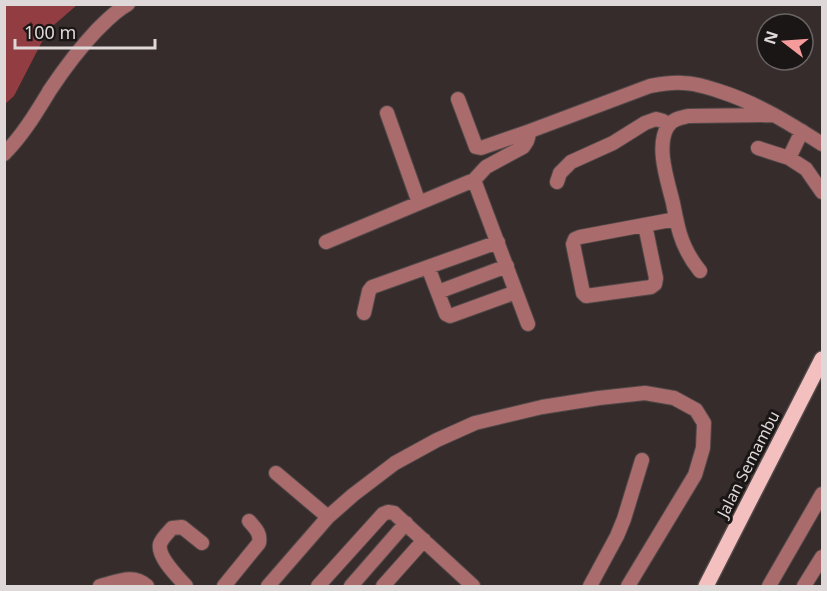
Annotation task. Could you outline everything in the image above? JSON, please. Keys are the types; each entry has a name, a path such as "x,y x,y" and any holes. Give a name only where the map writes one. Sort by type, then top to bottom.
{"main road":[{"name":"Jalan Semambu","path":"706,586 822,359"}],"street":[{"path":"4,154 18,141 84,44 111,15 128,4"},
{"path":"458,99 476,147 481,148 650,86 685,82 750,102 822,144"},
{"path":"387,113 419,203"},
{"path":"700,271 687,250 676,219 663,162 664,134 675,120 688,116 775,115"},
{"path":"557,182 560,173 571,162 613,143 645,123 656,119 669,125"},
{"path":"326,242 474,180 486,166 523,147 530,131"},
{"path":"789,158 801,131"},
{"path":"758,148 789,158 806,169 822,192"},
{"path":"474,180 528,324"},
{"path":"645,225 656,284 651,287 586,296 583,293 573,244 575,239 580,237 676,219"},
{"path":"364,313 372,287 498,243"},
{"path":"438,292 507,266"},
{"path":"428,267 446,314 450,316 516,292"},
{"path":"268,586 328,517 353,495 395,463 437,440 475,423 542,407 645,393 674,398 696,410 704,423 703,448 695,475 628,586"},
{"path":"590,586 620,527 642,460"},
{"path":"276,473 328,517"},
{"path":"769,586 822,494"},
{"path":"322,585 383,514 388,512 394,513 473,586"},
{"path":"224,586 259,543 258,533 249,521"},
{"path":"351,586 406,524"},
{"path":"186,586 161,556 159,547 172,528 182,527 202,543"},
{"path":"383,586 424,540"},
{"path":"804,586 822,557"},
{"path":"100,586 133,579 147,586"}],"shaded area":[{"path":"5,4 77,5 48,30 14,96 5,104"}]}
